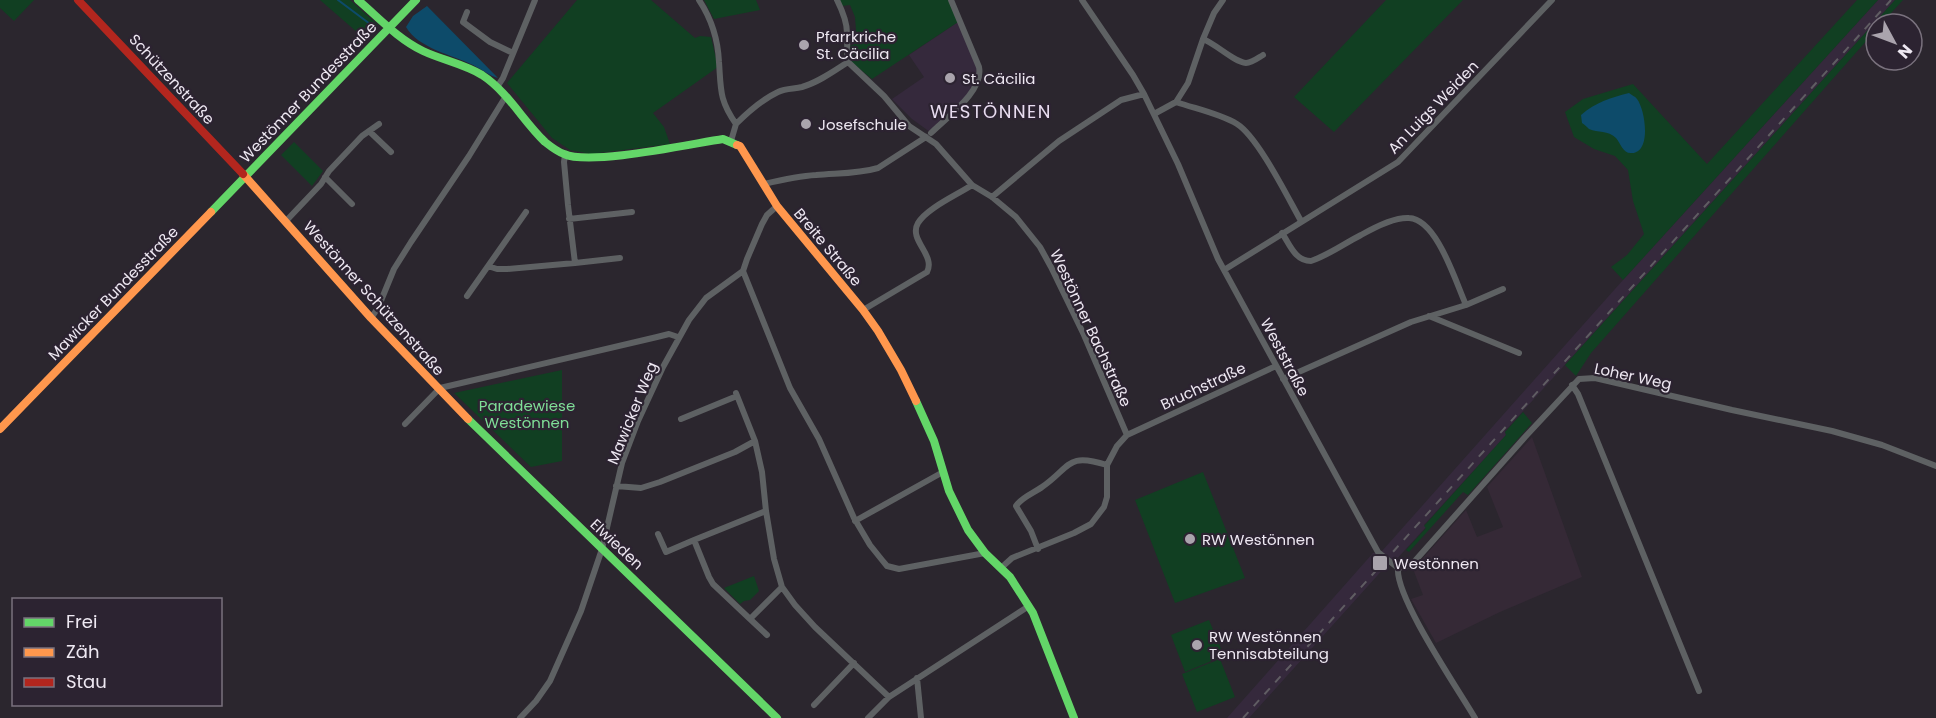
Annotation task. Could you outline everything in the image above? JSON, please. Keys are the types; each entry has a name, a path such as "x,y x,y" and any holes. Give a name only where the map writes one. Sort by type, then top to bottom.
{"street":[{"name":"Schützenstraße","path":"78,0 245,176"},
{"path":"358,0 408,43 480,74 506,96 546,143 565,155 576,157 680,147 717,140 731,141 736,124 748,112 775,93 802,87 848,62 846,23 837,0"},
{"name":"Westönner Bundesstraße","path":"245,176 416,0"},
{"path":"497,87 535,0"},
{"path":"699,0 710,21 717,48 721,94 736,124"},
{"path":"764,184 878,168 929,135 972,93 980,78 980,67 951,0"},
{"name":"Weststraße","path":"1082,0 1133,75 1154,114 1224,270 1378,552 1398,568"},
{"path":"1154,114 1176,102 1188,82 1203,39 1223,0"},
{"name":"An Luigs Weiden","path":"1224,270 1398,162 1552,0"},
{"path":"468,12 463,22 490,42 513,53"},
{"path":"1203,39 1212,42 1244,63 1263,55"},
{"name":"Westönner Bachstraße","path":"848,62 884,96 909,126 929,135 972,185 992,197 1016,217 1040,247 1084,335 1127,435"},
{"path":"992,197 1059,141 1121,100 1143,94"},
{"path":"371,318 400,260 506,96"},
{"path":"1176,102 1212,113 1244,129 1262,154 1301,221"},
{"path":"286,221 362,136 379,124"},
{"path":"369,131 391,152"},
{"name":"Breite Straße","path":"731,141 740,146 777,206 863,310 901,370 934,441 949,491 961,518 985,553 1011,578 1029,606 1074,718"},
{"path":"565,155 569,219 575,262"},
{"name":"Westönner Schützenstraße","path":"245,176 371,318 438,389 669,334 678,337"},
{"name":"Mawicker Bundesstraße","path":"0,429 245,176"},
{"path":"326,177 352,204"},
{"path":"863,310 927,272 929,263 916,233 919,221 929,212 972,185"},
{"path":"777,206 767,215 762,224 743,271 790,388 819,439 855,521 876,553 887,566 892,568 899,569 985,553"},
{"path":"467,296 526,212"},
{"path":"569,219 632,212"},
{"path":"1282,233 1296,256 1311,261 1387,223 1403,218 1419,219 1436,238 1466,304"},
{"path":"488,266 507,269 620,258"},
{"name":"Mawicker Weg","path":"520,718 541,695 559,663 581,611 603,549 622,463 638,422 678,337 706,298 743,271"},
{"path":"1283,379 1428,316 1503,289"},
{"path":"1428,316 1519,353"},
{"name":"Bruchstraße","path":"1127,435 1276,366"},
{"name":"Loher Weg","path":"1398,568 1414,562 1572,385 1580,379 1595,378 1732,411 1832,431 1882,445 1936,466"},
{"path":"1572,385 1578,393 1699,691"},
{"path":"405,424 438,389"},
{"name":"Elwieden","path":"438,389 777,718"},
{"path":"681,419 737,395 755,441 762,472 774,560 782,587 815,627 889,697"},
{"path":"1002,568 1012,558 1082,530 1099,516 1107,497 1107,465 1117,446 1127,435"},
{"path":"616,486 641,488 660,482 735,452 755,441"},
{"path":"1038,549 1031,531 1016,506 1019,501 1044,486 1071,462 1086,460 1107,465"},
{"path":"855,521 943,472"},
{"path":"658,534 666,552 766,511"},
{"path":"694,540 713,584 767,635"},
{"path":"1398,568 1399,581 1424,634 1475,718"},
{"path":"750,619 782,587"},
{"path":"868,718 889,697 1029,606"},
{"path":"814,705 854,663"},
{"path":"917,678 921,718"}],"shaded area":[{"path":"1878,0 1895,0 1884,12 1867,12"},
{"path":"1864,15 1864,34 1505,431 1506,435 1424,525 1426,527 1394,562 1386,566 1249,718 1227,718 1373,553 1382,551 1623,280"},
{"name":"St. Cäcilia","path":"958,22 978,73 977,79 965,98 930,132 912,119 892,99 924,77 909,55"},
{"path":"1532,437 1582,577 1500,612 1436,643 1411,599 1423,595 1413,569 1466,510 1477,537 1503,527 1487,487"}],"green space":[{"path":"0,0 34,0 14,21 0,8"},
{"path":"320,0 350,0 378,25 359,45 326,70 358,33"},
{"path":"577,0 651,0 695,38 711,37 718,67 653,113 664,127 670,144 591,154 570,150 552,138 507,83"},
{"path":"704,0 756,0 760,10 714,19"},
{"path":"840,0 949,0 958,22 872,79 850,61 850,46 857,43 855,17 850,5 842,6"},
{"path":"1386,0 1463,0 1334,132 1294,97"},
{"path":"1857,0 1878,0 1867,12 1864,12 1864,15 1623,280 1611,267 1627,255 1644,234 1633,201 1628,170 1615,156 1594,149 1574,137 1565,112 1583,99 1633,84 1707,164"},
{"path":"1895,0 1903,0 1892,12 1884,12"},
{"path":"1864,34 1864,44 1591,353 1576,376 1565,365"},
{"path":"294,142 323,171 312,186 281,155"},
{"name":"Paradewiese Westönnen","path":"562,370 562,461 531,467 454,393"},
{"path":"1523,412 1532,423 1468,495 1463,492 1409,552 1406,550 1426,528 1424,526 1506,435 1505,432"},
{"name":"RW Westönnen","path":"1203,472 1245,578 1175,603 1135,500"},
{"path":"754,576 759,591 750,600 740,604 724,588"},
{"name":"RW Westönnen Tennisabteilung","path":"1209,620 1224,656 1185,672 1171,635"},
{"path":"1220,659 1235,697 1197,712 1182,674"}],"water":[{"path":"427,6 498,78 427,46 411,34 406,27 413,16"},
{"path":"1629,93 1640,104 1645,129 1642,146 1638,151 1632,153 1624,150 1613,135 1589,129 1582,123 1581,115 1604,101"}],"waterway":[{"path":"338,0 370,24"}],"railway":[{"path":"1243,718 1891,0"}],"traffic: fast":[{"path":"358,0 389,28 414,46 482,75 508,98 545,142 564,154 577,157 617,156 723,139 737,145"},
{"path":"211,212 416,0"},
{"path":"916,401 934,441 949,491 968,530 985,553 1010,577 1033,613 1074,718"},
{"path":"468,419 777,718"}],"traffic: slow":[{"path":"737,145 740,146 777,206 878,331 916,401"},
{"path":"243,174 371,318 468,419"},
{"path":"0,429 211,212"}],"traffic: jam":[{"path":"78,0 243,174"}],"place":[{"name":"Pfarrkriche St. Cäcilia","path":"804,45"},
{"name":"St. Cäcilia","path":"950,78"},
{"name":"Josefschule","path":"806,124"},
{"name":"RW Westönnen","path":"1190,539"},
{"name":"Westönnen","path":"1380,563"},
{"name":"RW Westönnen Tennisabteilung","path":"1197,645"}],"district":[{"name":"WESTÖNNEN","path":"991,111"}]}
